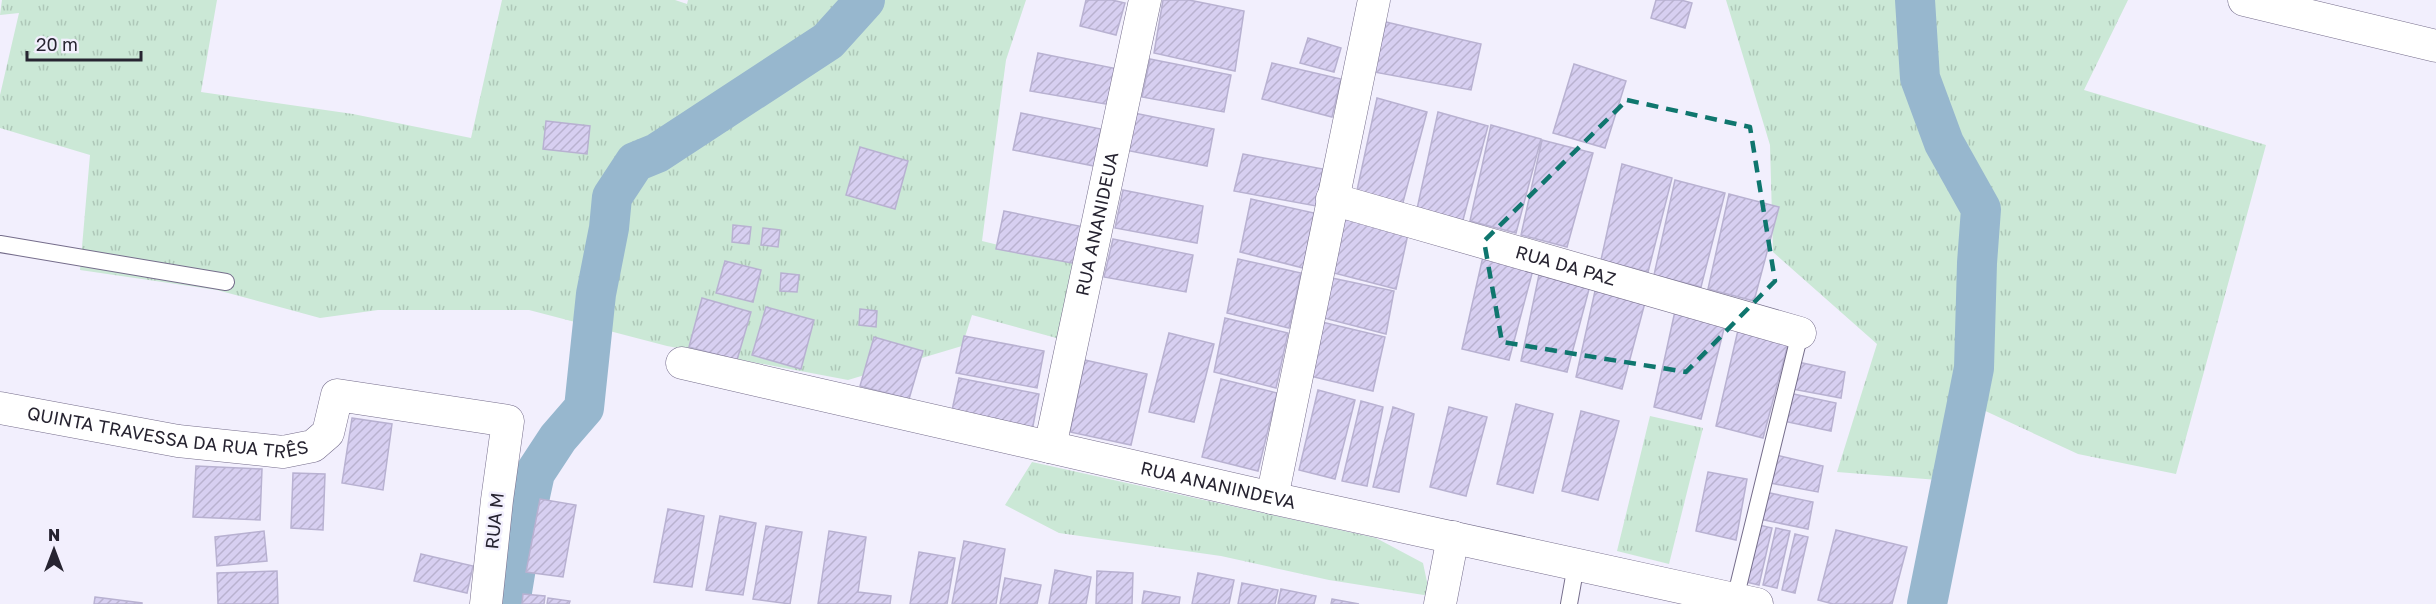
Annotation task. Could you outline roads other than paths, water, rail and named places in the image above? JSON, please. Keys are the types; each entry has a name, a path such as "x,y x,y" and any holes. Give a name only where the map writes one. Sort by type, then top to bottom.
{"street":[{"name":"RUA ANANIDEUA","path":"1050,447 1145,0"},
{"path":"1272,498 1374,0"},
{"path":"2244,0 2436,46"},
{"name":"RUA DA PAZ","path":"1332,199 1800,333"},
{"name":"RUA ANANINDEVA","path":"682,363 1272,498 1746,601"},
{"name":"QUINTA TRAVESSA DA RUA TRÊS","path":"0,408 177,441 283,452 313,446 328,433 337,394 508,421 504,438"},
{"name":"RUA M","path":"486,604 504,438"},
{"path":"1440,604 1453,537"}],"lane":[{"path":"0,244 226,282"},
{"path":"1746,601 1800,333"},
{"path":"1569,604 1576,565"}],"waterway":[{"path":"510,604 535,473 558,438 584,408 596,294 609,228 612,197 635,162 657,153 828,41 865,0"},
{"path":"1915,0 1920,78 1944,143 1981,209 1974,368 1927,604"}]}
